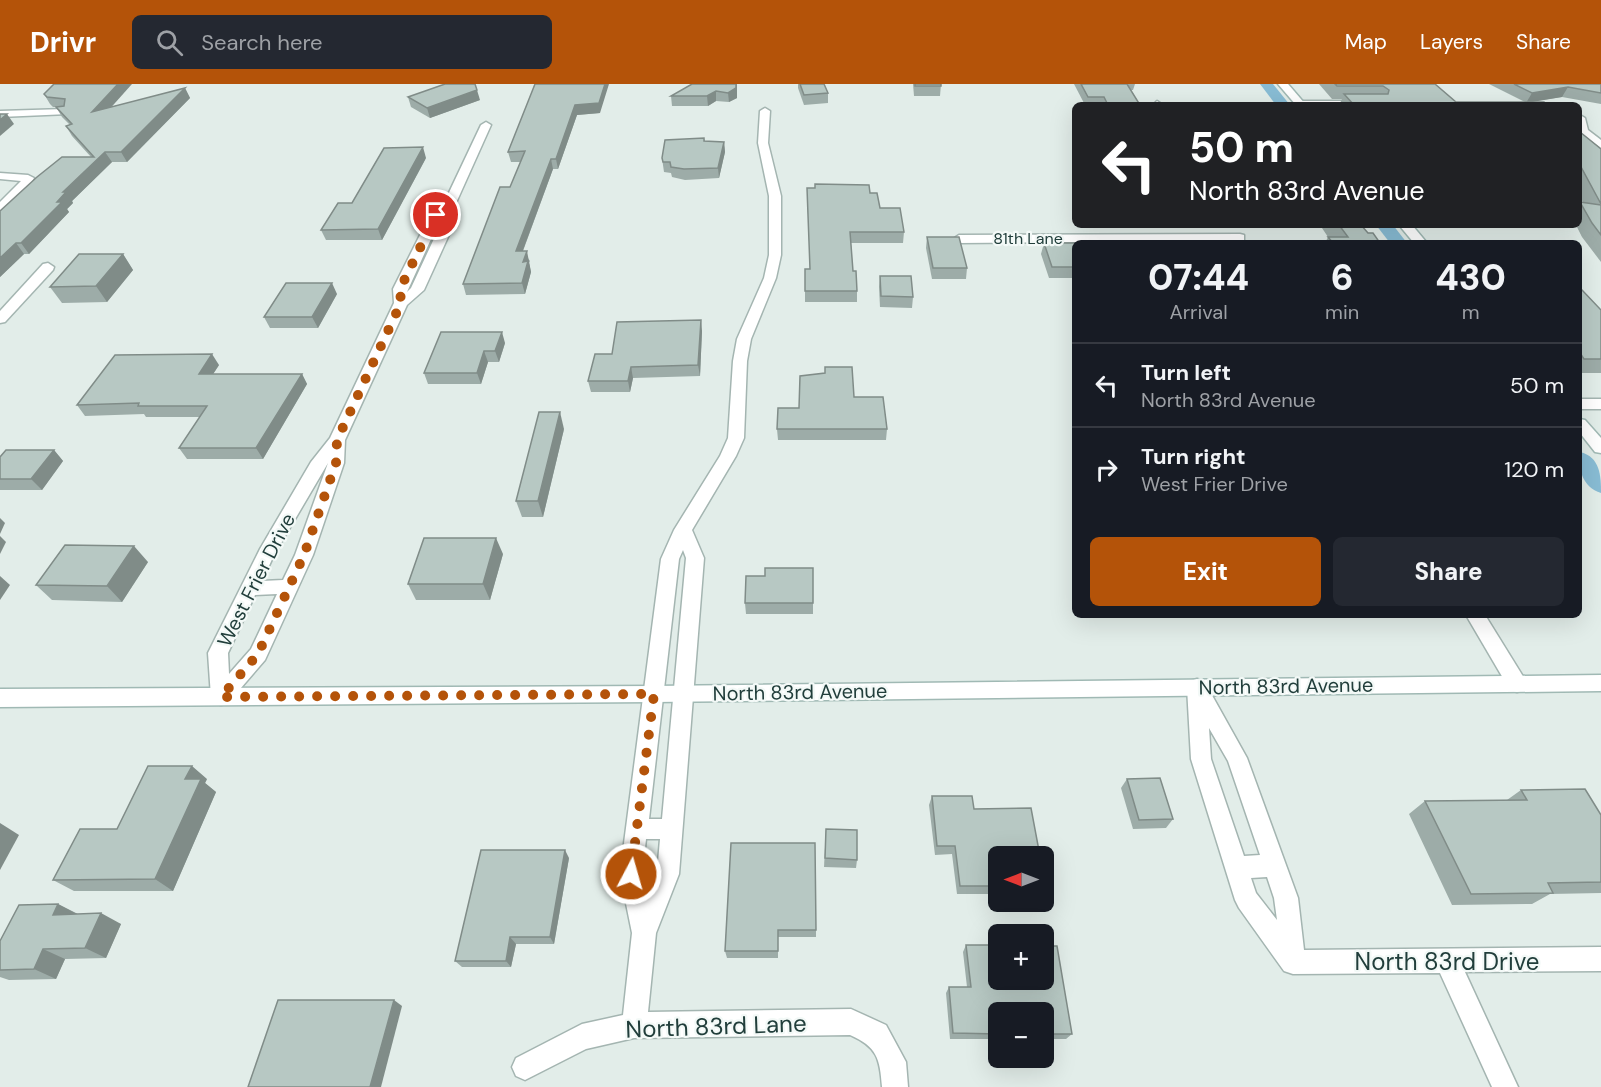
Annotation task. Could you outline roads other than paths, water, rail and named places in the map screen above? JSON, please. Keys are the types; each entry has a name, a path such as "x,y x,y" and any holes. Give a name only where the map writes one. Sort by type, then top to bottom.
{"street":[{"path":"1283,84 1298,102"},
{"path":"644,933 631,874 670,559 683,530 728,456 736,438 740,361 744,339 770,278 775,255 775,196 763,143 765,111"},
{"path":"0,114 65,112"},
{"name":"West Frier Drive","path":"221,697 218,653 266,554 317,466 337,440 401,303 417,290 452,215 450,203 486,125"},
{"path":"1582,127 1583,131 1601,145"},
{"path":"0,176 28,178 25,185 0,208"},
{"path":"1408,228 1418,240"},
{"name":"81th Lane","path":"959,239 1242,240"},
{"path":"0,319 48,267"},
{"path":"1582,404 1601,404"},
{"path":"1582,426 1601,448"},
{"name":"West Frier Drive","path":"221,697 258,654 304,555 336,463 337,440"},
{"path":"634,1024 644,933 668,874 695,558 683,530"},
{"path":"249,588 289,587"},
{"path":"667,587 693,587"},
{"path":"1477,618 1517,684"},
{"name":"North 83rd Avenue","path":"0,698 654,694 1601,683"},
{"path":"1197,687 1237,758 1275,866 1286,898 1293,962"},
{"path":"1197,687 1201,759 1247,900 1293,962"},
{"path":"636,829 672,829"},
{"path":"1236,867 1275,866"},
{"name":"North 83rd Drive","path":"1293,962 1601,959"},
{"path":"1448,962 1505,1087"},
{"name":"North 83rd Lane","path":"525,1068 582,1037 634,1024 851,1022 877,1034 893,1062 895,1087"}],"waterway":[{"path":"1266,84 1281,102"},
{"path":"1386,228 1396,240"},
{"path":"1582,461 1601,485"}]}
